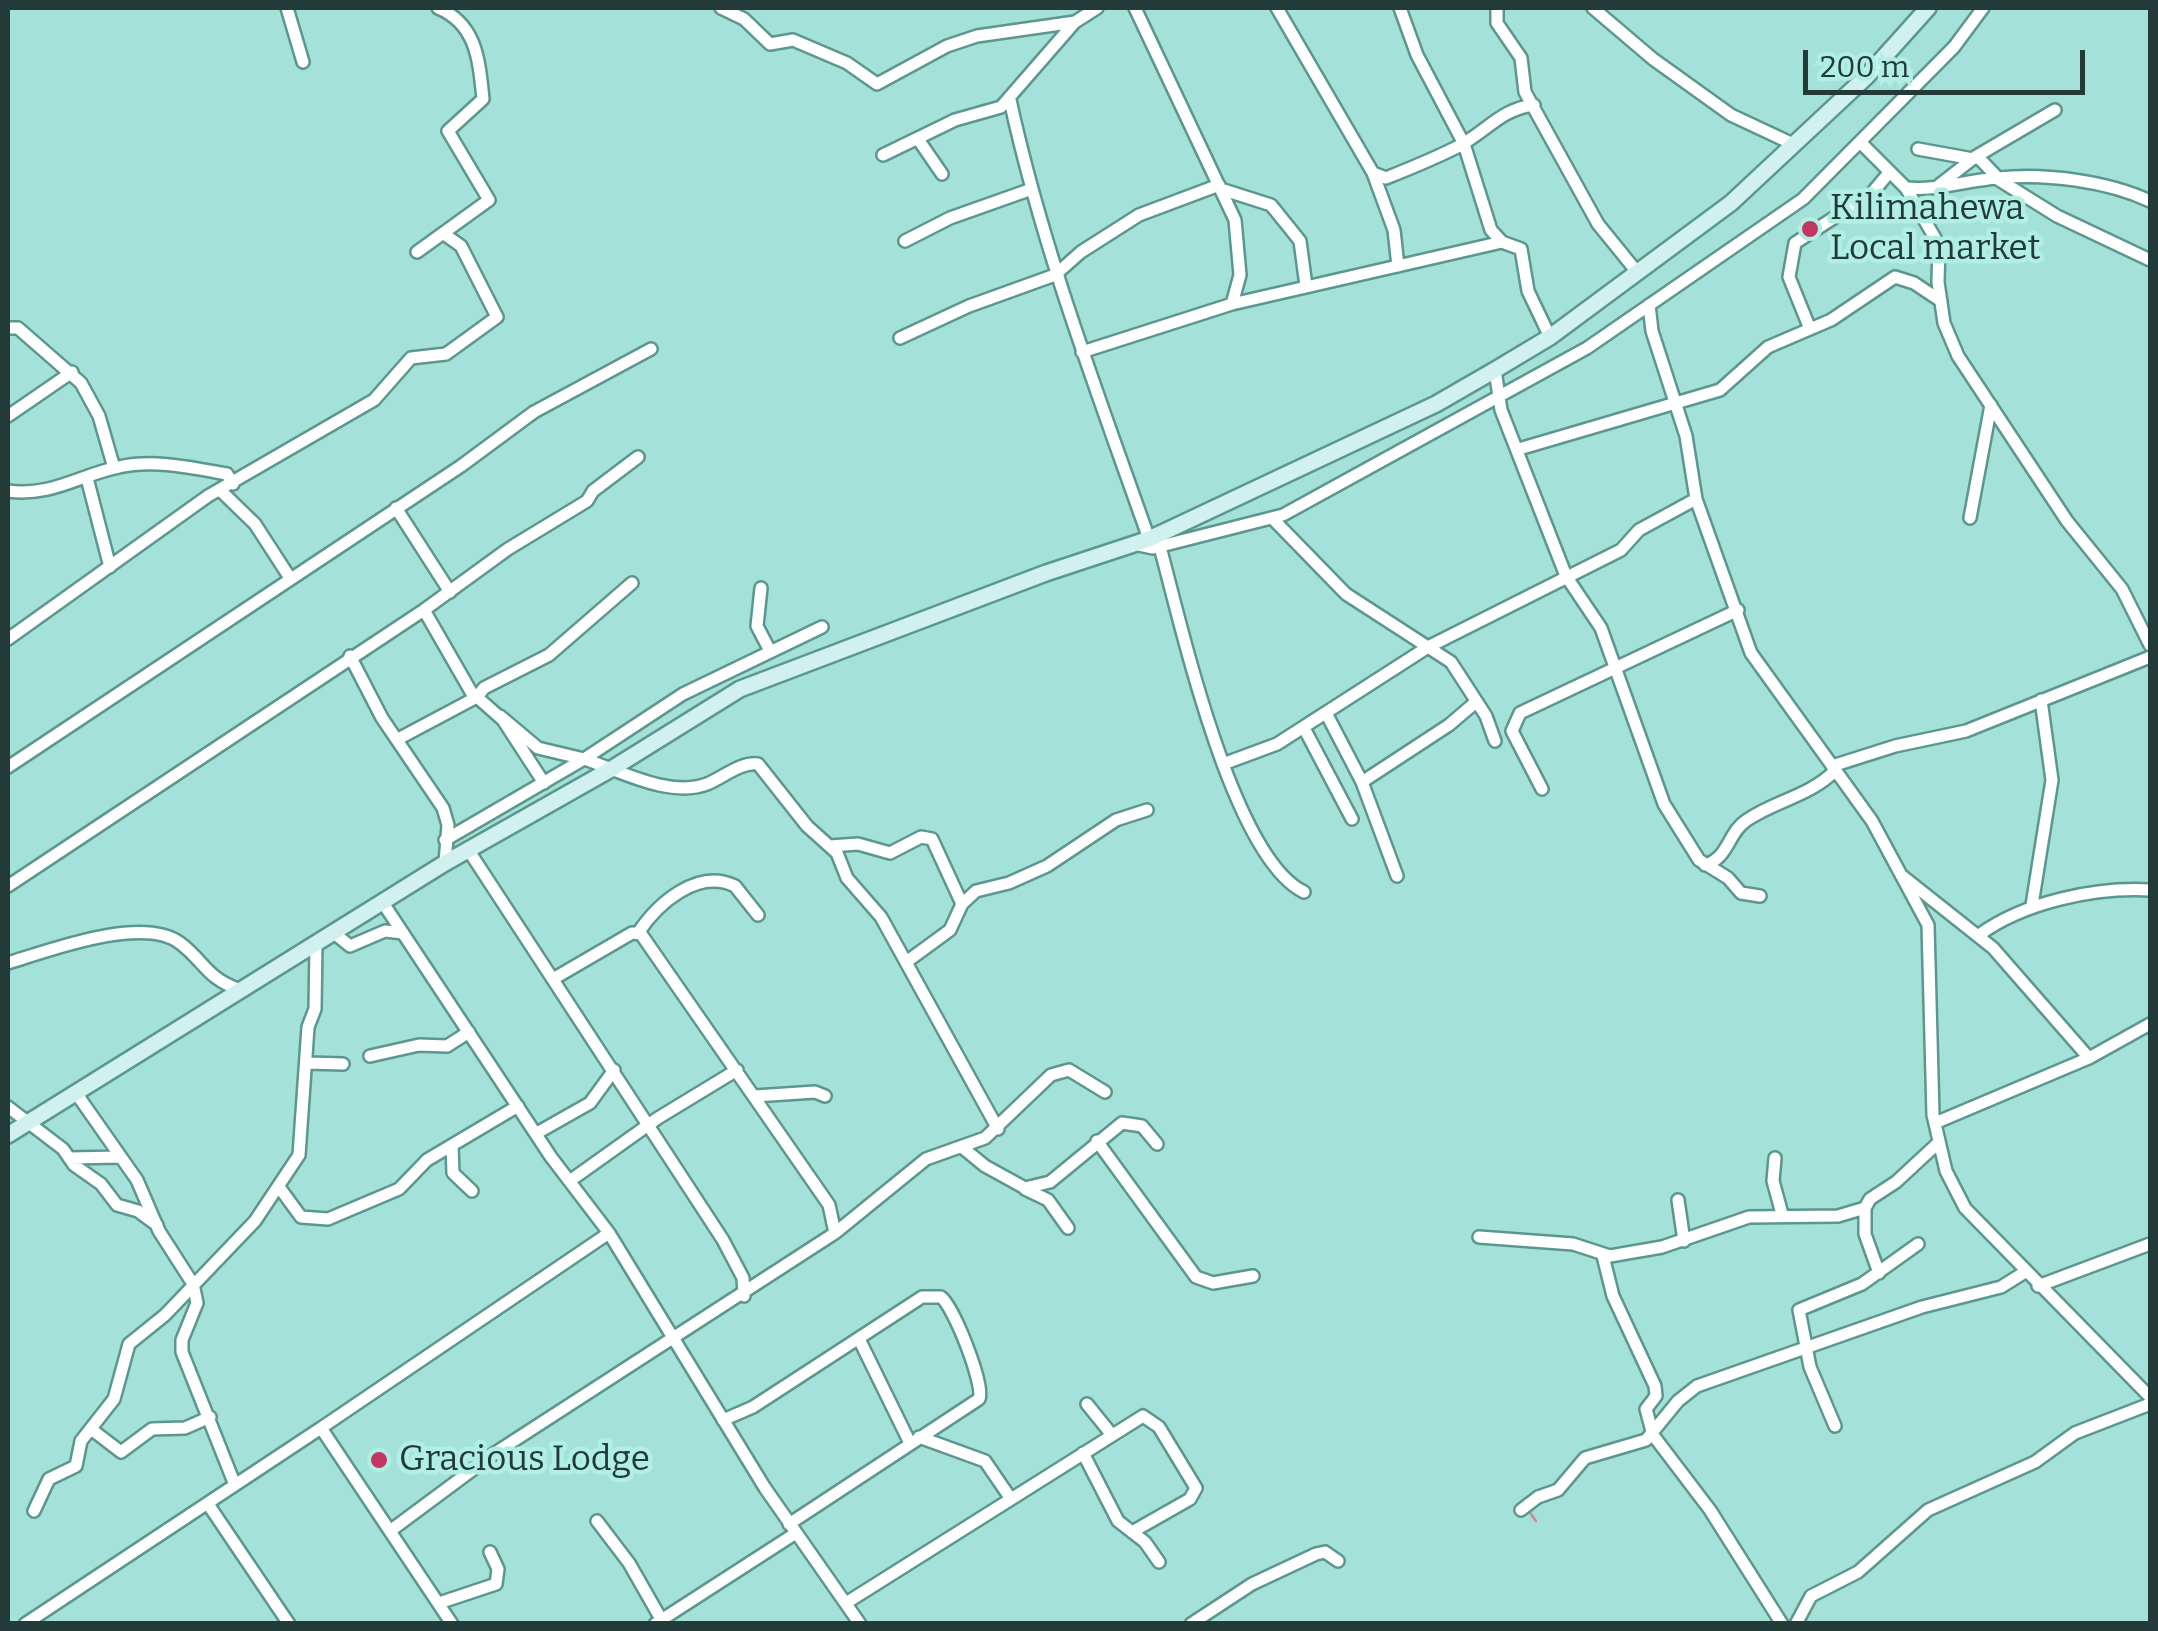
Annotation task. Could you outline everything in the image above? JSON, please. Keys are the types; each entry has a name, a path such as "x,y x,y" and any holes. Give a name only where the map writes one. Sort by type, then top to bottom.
{"main road":[{"path":"8,1135 446,863 613,768 740,689 1046,572 1148,544 1436,404 1495,370 1550,337 1731,203 1866,77 1928,8"}],"street":[{"path":"286,8 303,62"},
{"path":"417,252 489,200 448,131 483,99 474,39 462,21 438,8"},
{"path":"721,8 744,19 770,44 794,40 847,63 877,84 913,63 978,36 1074,22"},
{"path":"883,156 955,120 994,112 1010,100 1074,22 1097,8"},
{"path":"1135,8 1235,220 1240,265 1232,304"},
{"path":"1277,8 1373,173 1394,230 1398,266"},
{"path":"1400,8 1417,56 1464,144 1491,230 1502,242 1521,248 1528,291 1550,337"},
{"path":"1497,8 1498,23 1518,53 1524,92 1598,224 1638,272"},
{"path":"1593,8 1653,59 1731,115 1795,145"},
{"path":"1148,544 1272,518 1333,489 1587,348 1802,200 1954,47 1983,8"},
{"path":"1010,100 1055,276 1224,764 1257,838 1293,885 1304,892"},
{"path":"1373,173 1386,178 1464,144 1510,109 1534,105"},
{"path":"1938,186 1975,158 2054,110"},
{"path":"918,139 942,174"},
{"path":"1860,142 1906,188 1939,245 1947,335 2080,540 2122,588 2150,644"},
{"path":"1918,149 1975,158 1997,178 2057,216 2149,257"},
{"path":"1810,330 1789,277 1795,244 1872,193 1888,174"},
{"path":"1906,188 1968,186 1997,178 2098,186 2150,201"},
{"path":"900,338 969,306 1055,276 1081,252 1139,215 1220,187 1271,205 1300,241 1306,286"},
{"path":"906,241 950,218 1030,190"},
{"path":"8,640 220,490 374,400 411,358 446,354 497,317 460,246 444,234"},
{"path":"1082,352 1232,304 1502,242"},
{"path":"1518,449 1720,390 1768,347 1810,330 1895,277 1914,282 1941,301"},
{"path":"1649,304 1686,436 1696,498 1751,653 1872,821 1930,936 1930,1056 1937,1144 1965,1208 2150,1400 2075,1432 2036,1462 1928,1510 1858,1572 1812,1596 1796,1624"},
{"path":"8,328 18,328 72,372 99,416 114,468"},
{"path":"8,767 534,412 652,349"},
{"path":"1495,370 1498,395 1566,576 1601,628 1612,670 1664,804 1705,865 1728,878 1748,897 1760,896"},
{"path":"8,416 72,372"},
{"path":"1970,518 1991,405"},
{"path":"8,886 587,501 592,491 638,458"},
{"path":"8,491 44,493 114,468 176,466 227,474 233,484"},
{"path":"87,478 110,567"},
{"path":"220,490 254,524 290,578"},
{"path":"1224,764 1277,744 1428,647 1621,550 1639,530 1696,498"},
{"path":"396,508 450,592"},
{"path":"1272,518 1346,594 1451,662 1495,741"},
{"path":"398,740 476,697 484,688 550,655 632,583"},
{"path":"761,588 758,626 769,649"},
{"path":"424,610 476,697 538,748 613,768 653,784 698,786 758,764 808,826 830,846 847,878 874,908 909,960 919,992 998,1129"},
{"path":"1542,789 1516,744 1512,731 1515,718 1534,703 1738,610"},
{"path":"445,840 584,759 683,694 822,626"},
{"path":"350,656 443,808 448,824 446,863"},
{"path":"1705,865 1723,854 1747,820 1810,793 1834,768 1895,746 1966,731 2150,657"},
{"path":"2032,905 2052,780 2041,700"},
{"path":"1362,782 1449,725 1476,702"},
{"path":"1326,713 1362,782 1397,876"},
{"path":"500,716 544,782"},
{"path":"1304,728 1352,819"},
{"path":"909,960 950,930 962,904 976,891 1002,886 1048,866 1116,820 1147,810"},
{"path":"830,846 858,844 890,853 921,838 932,838 962,904"},
{"path":"469,851 723,1240 743,1278 744,1296"},
{"path":"1902,875 1979,934 2011,965 2089,1058"},
{"path":"554,979 638,933 678,893 704,881 725,881 735,886 758,916"},
{"path":"1979,934 2032,905 2130,889 2150,890"},
{"path":"383,903 537,1134 609,1234 792,1528 860,1624"},
{"path":"8,963 141,929 177,941 214,980 240,990"},
{"path":"334,933 350,946 386,931 403,933"},
{"path":"638,933 829,1205 835,1233"},
{"path":"34,1511 48,1480 76,1466 82,1441 114,1399 129,1344 165,1315 254,1220 299,1155 308,1028 315,1009 316,944"},
{"path":"1935,1124 2089,1058 2150,1024"},
{"path":"370,1056 419,1045 447,1046 468,1032"},
{"path":"308,1063 342,1064"},
{"path":"537,1134 590,1103 614,1070"},
{"path":"571,1180 737,1070"},
{"path":"390,1531 494,1453 672,1336 744,1296 835,1233 926,1158 963,1148 998,1129 1056,1072 1069,1070 1105,1092"},
{"path":"76,1092 136,1180 157,1225 193,1284 195,1311 180,1346 234,1485"},
{"path":"755,1096 815,1092 826,1096"},
{"path":"279,1187 301,1217 328,1220 399,1189 427,1160 518,1106"},
{"path":"8,1107 101,1184 117,1206 138,1211 157,1225"},
{"path":"1025,1188 1050,1182 1097,1141 1129,1122 1142,1126 1157,1144"},
{"path":"1097,1141 1196,1276 1213,1283 1253,1276"},
{"path":"1878,1274 1865,1234 1870,1199 1937,1144"},
{"path":"452,1146 454,1173 472,1191"},
{"path":"963,1148 1048,1200 1068,1228"},
{"path":"69,1158 120,1157"},
{"path":"1775,1158 1773,1180 1782,1214"},
{"path":"1678,1200 1684,1241"},
{"path":"1479,1237 1573,1244 1603,1256 1647,1252 1715,1232 1739,1219 1782,1214 1838,1216 1866,1208"},
{"path":"25,1624 609,1234"},
{"path":"1835,1426 1806,1348 1798,1316 1801,1308 1844,1293 1918,1244"},
{"path":"2038,1286 2150,1244"},
{"path":"1603,1256 1613,1296 1655,1386 1656,1396 1646,1409 1653,1435 1710,1510 1782,1624"},
{"path":"1526,1507 1558,1490 1585,1458 1653,1435 1678,1401 1697,1386 1922,1307 2001,1286 2025,1272"},
{"path":"597,1521 629,1563 658,1621 914,1439 970,1408 983,1392 953,1308 942,1297 922,1297 753,1407 724,1420"},
{"path":"859,1339 914,1439 985,1460 1011,1499"},
{"path":"1087,1404 1112,1435"},
{"path":"91,1429 121,1452 152,1429 186,1428 210,1417"},
{"path":"846,1604 1137,1418 1152,1420 1196,1488 1190,1499 1132,1532"},
{"path":"321,1428 452,1624"},
{"path":"1083,1453 1112,1512 1159,1562"},
{"path":"208,1504 289,1624"},
{"path":"438,1603 496,1584 498,1570 490,1552"},
{"path":"1192,1624 1252,1584 1316,1554 1325,1552 1338,1561"}],"waterway":[{"path":"1528,1510 1536,1521"}],"place":[{"name":"Kilimahewa Local market","path":"1810,229"},
{"name":"Gracious Lodge","path":"379,1460"}]}
